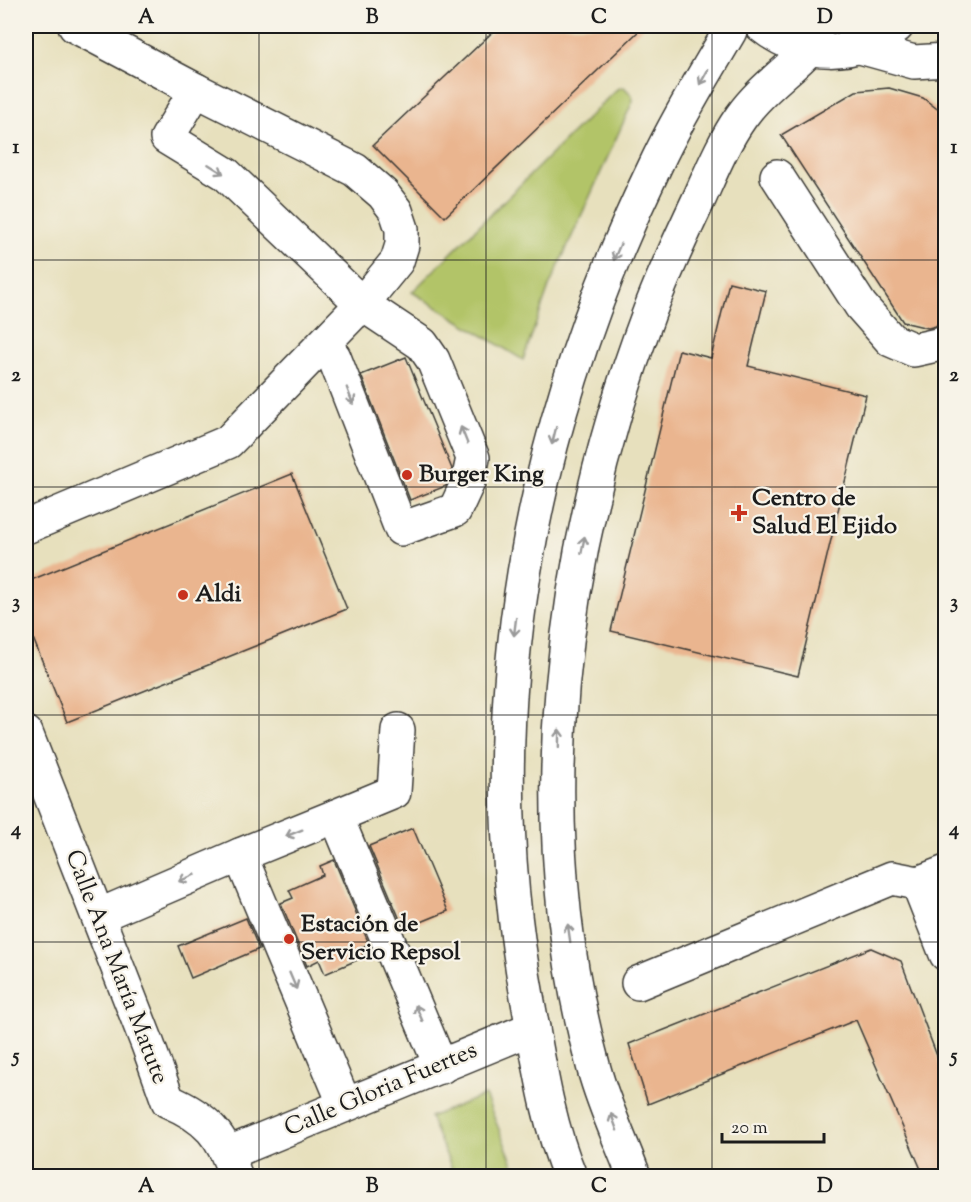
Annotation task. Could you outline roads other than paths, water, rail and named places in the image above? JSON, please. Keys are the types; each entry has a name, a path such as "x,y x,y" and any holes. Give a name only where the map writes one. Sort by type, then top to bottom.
{"street":[{"path":"26,527 228,442 386,277 397,261 402,245 402,229 396,211 383,194 355,170 75,26"},
{"path":"570,1176 554,1139 510,885 506,818 509,687 523,568 563,400 582,338 658,160 730,31 730,26"},
{"path":"762,26 777,37 809,49 835,51 860,47 886,35 897,26"},
{"path":"860,47 930,61 945,81"},
{"path":"634,1176 595,1071 578,1001 559,861 559,733 571,602 595,484 627,370 662,279 716,161 741,117 757,97 809,49"},
{"path":"196,90 167,138 225,174 362,304 422,345 434,360 473,458 468,482 454,510 402,529 334,357 323,345"},
{"path":"777,176 861,306 891,340 914,350 945,343"},
{"path":"98,916 394,792 398,730"},
{"name":"Calle Ana María Matute","path":"26,733 168,1101 190,1110 211,1127 232,1165"},
{"path":"336,816 441,1067"},
{"path":"240,855 345,1105"},
{"path":"638,982 892,878 932,878 945,954"},
{"name":"Calle Gloria Fuertes","path":"232,1165 345,1105 533,1028"}],"place":[{"name":"Burger King","path":"407,475"},
{"name":"Centro de Salud El Ejido","path":"739,513"},
{"name":"Aldi","path":"183,595"},
{"name":"Estación de Servicio Repsol","path":"289,939"}]}
